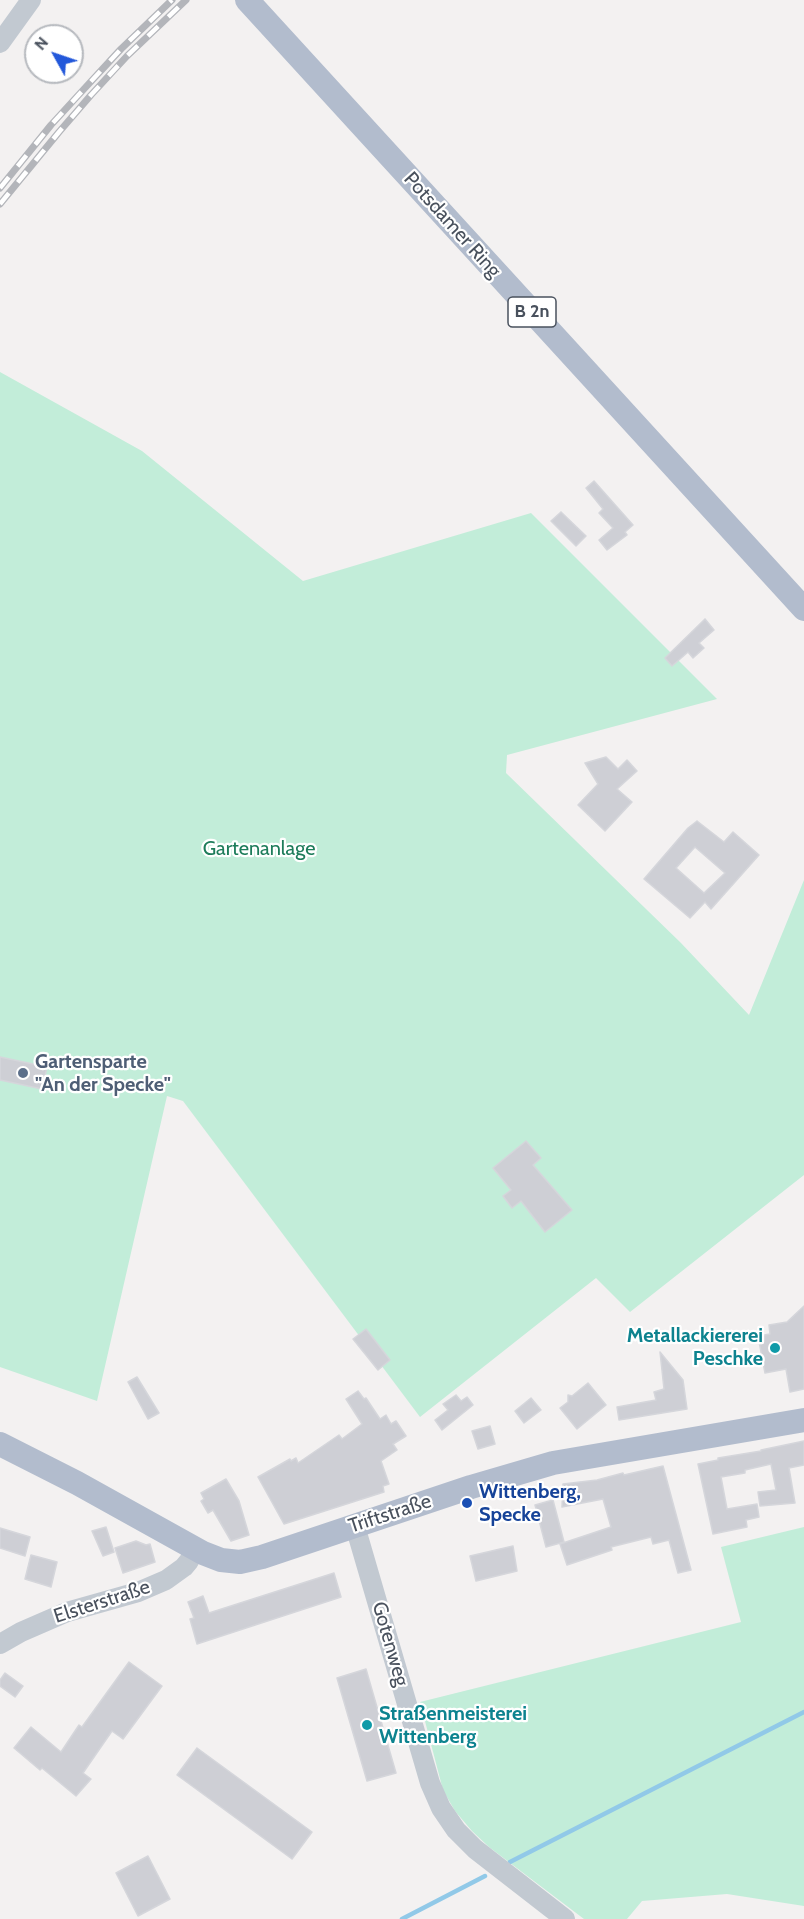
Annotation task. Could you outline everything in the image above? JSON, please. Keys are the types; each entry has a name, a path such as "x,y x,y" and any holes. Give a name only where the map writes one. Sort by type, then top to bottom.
{"main road":[{"name":"Potsdamer Ring","path":"254,8 804,609"},
{"name":"Triftstraße","path":"0,1443 68,1478 194,1549 221,1560 240,1562 262,1557 471,1487 553,1463 804,1420"}],"street":[{"path":"0,43 31,0"},
{"name":"Gotenweg","path":"355,1526 430,1783 441,1808 456,1830 475,1848 565,1919"},
{"name":"Elsterstraße","path":"0,1644 67,1612 138,1592 166,1581 184,1567 194,1549"}],"green space":[{"name":"Gartenanlage","path":"0,372 142,451 303,581 531,513 717,699 507,755 506,773 681,943 749,1015 804,880 804,1175 630,1312 596,1278 420,1417 183,1101 167,1096 97,1401 0,1367"},
{"path":"804,1527 804,1906 727,1894 642,1901 627,1919 584,1919 489,1847 472,1831 455,1811 443,1790 420,1702 741,1622 721,1547"}],"building":[{"path":"594,481 633,525 625,532 627,535 607,550 599,540 613,528 599,513 603,509 586,488"},
{"path":"561,512 586,536 576,546 551,521"},
{"path":"705,619 714,630 699,643 704,648 693,658 688,652 672,666 665,658"},
{"path":"606,757 618,769 627,760 637,771 617,789 632,802 605,831 578,805 598,784 585,763"},
{"path":"697,821 724,842 733,832 759,855 711,909 705,902 690,918 644,879 688,828","holes":["695,847 725,873 704,893 676,868"]},
{"name":"Gartensparte \"An der Specke\"","path":"0,1057 47,1067 42,1089 0,1080"},
{"path":"526,1141 541,1158 533,1165 572,1210 545,1232 521,1201 512,1208 503,1196 511,1190 493,1168"},
{"path":"804,1306 804,1389 790,1392 786,1369 765,1373 758,1336 770,1334 769,1325 787,1322"},
{"path":"366,1329 390,1360 378,1370 353,1339"},
{"path":"660,1352 683,1380 687,1409 619,1420 617,1407 656,1400 654,1392 664,1389"},
{"path":"137,1377 159,1413 148,1419 128,1382"},
{"path":"588,1383 606,1405 577,1429 560,1408 568,1402 568,1395 572,1396"},
{"path":"358,1391 364,1399 366,1398 380,1419 386,1415 391,1424 396,1421 406,1436 393,1444 397,1450 381,1461 389,1484 383,1486 384,1492 284,1524 258,1477 290,1459 291,1461 296,1458 298,1463 339,1435 342,1439 362,1424 346,1399"},
{"path":"456,1395 461,1401 467,1397 473,1405 442,1430 435,1420 448,1410 443,1404"},
{"path":"531,1398 541,1410 524,1423 515,1411"},
{"path":"490,1426 495,1444 478,1449 472,1431"},
{"path":"804,1441 804,1465 789,1468 795,1503 760,1506 758,1492 776,1490 771,1464 745,1470 745,1473 721,1477 727,1509 757,1504 759,1517 746,1520 747,1527 713,1534 698,1464"},
{"path":"663,1466 691,1570 678,1573 669,1540 653,1544 651,1537 611,1547 612,1550 567,1565 560,1544 611,1527 603,1499 562,1507 563,1484 597,1480"},
{"path":"226,1479 239,1501 249,1535 231,1541 213,1510 208,1513 201,1501 204,1499 201,1493"},
{"path":"553,1500 564,1542 546,1547 535,1505"},
{"path":"106,1527 114,1552 103,1556 92,1531"},
{"path":"0,1528 30,1537 25,1556 0,1548"},
{"path":"136,1541 146,1545 150,1544 155,1562 123,1573 115,1548"},
{"path":"513,1546 517,1571 476,1581 470,1556"},
{"path":"31,1555 57,1562 51,1587 25,1579"},
{"path":"334,1573 341,1597 197,1644 190,1619 194,1618 188,1602 203,1596 209,1613"},
{"path":"129,1662 162,1686 123,1739 112,1731 83,1773 91,1779 76,1796 14,1748 31,1727 61,1752 79,1725 82,1727"},
{"name":"Straßenmeisterei Wittenberg","path":"366,1669 396,1773 367,1781 337,1678"},
{"path":"5,1673 23,1686 15,1697 0,1686 0,1680"},
{"path":"197,1748 312,1832 292,1859 177,1775"},
{"path":"148,1856 170,1899 138,1916 116,1873"}],"waterway":[{"path":"510,1862 804,1712"},
{"path":"402,1919 485,1876"}],"railway":[{"path":"0,188 51,125 121,49 172,0"},
{"path":"0,204 91,95 127,56 186,0"}],"place":[{"name":"Gartensparte \"An der Specke\"","path":"23,1073"},
{"name":"Metallackiererei Peschke","path":"775,1348"},
{"name":"Wittenberg, Specke","path":"467,1503"},
{"name":"Straßenmeisterei Wittenberg","path":"367,1725"}]}
